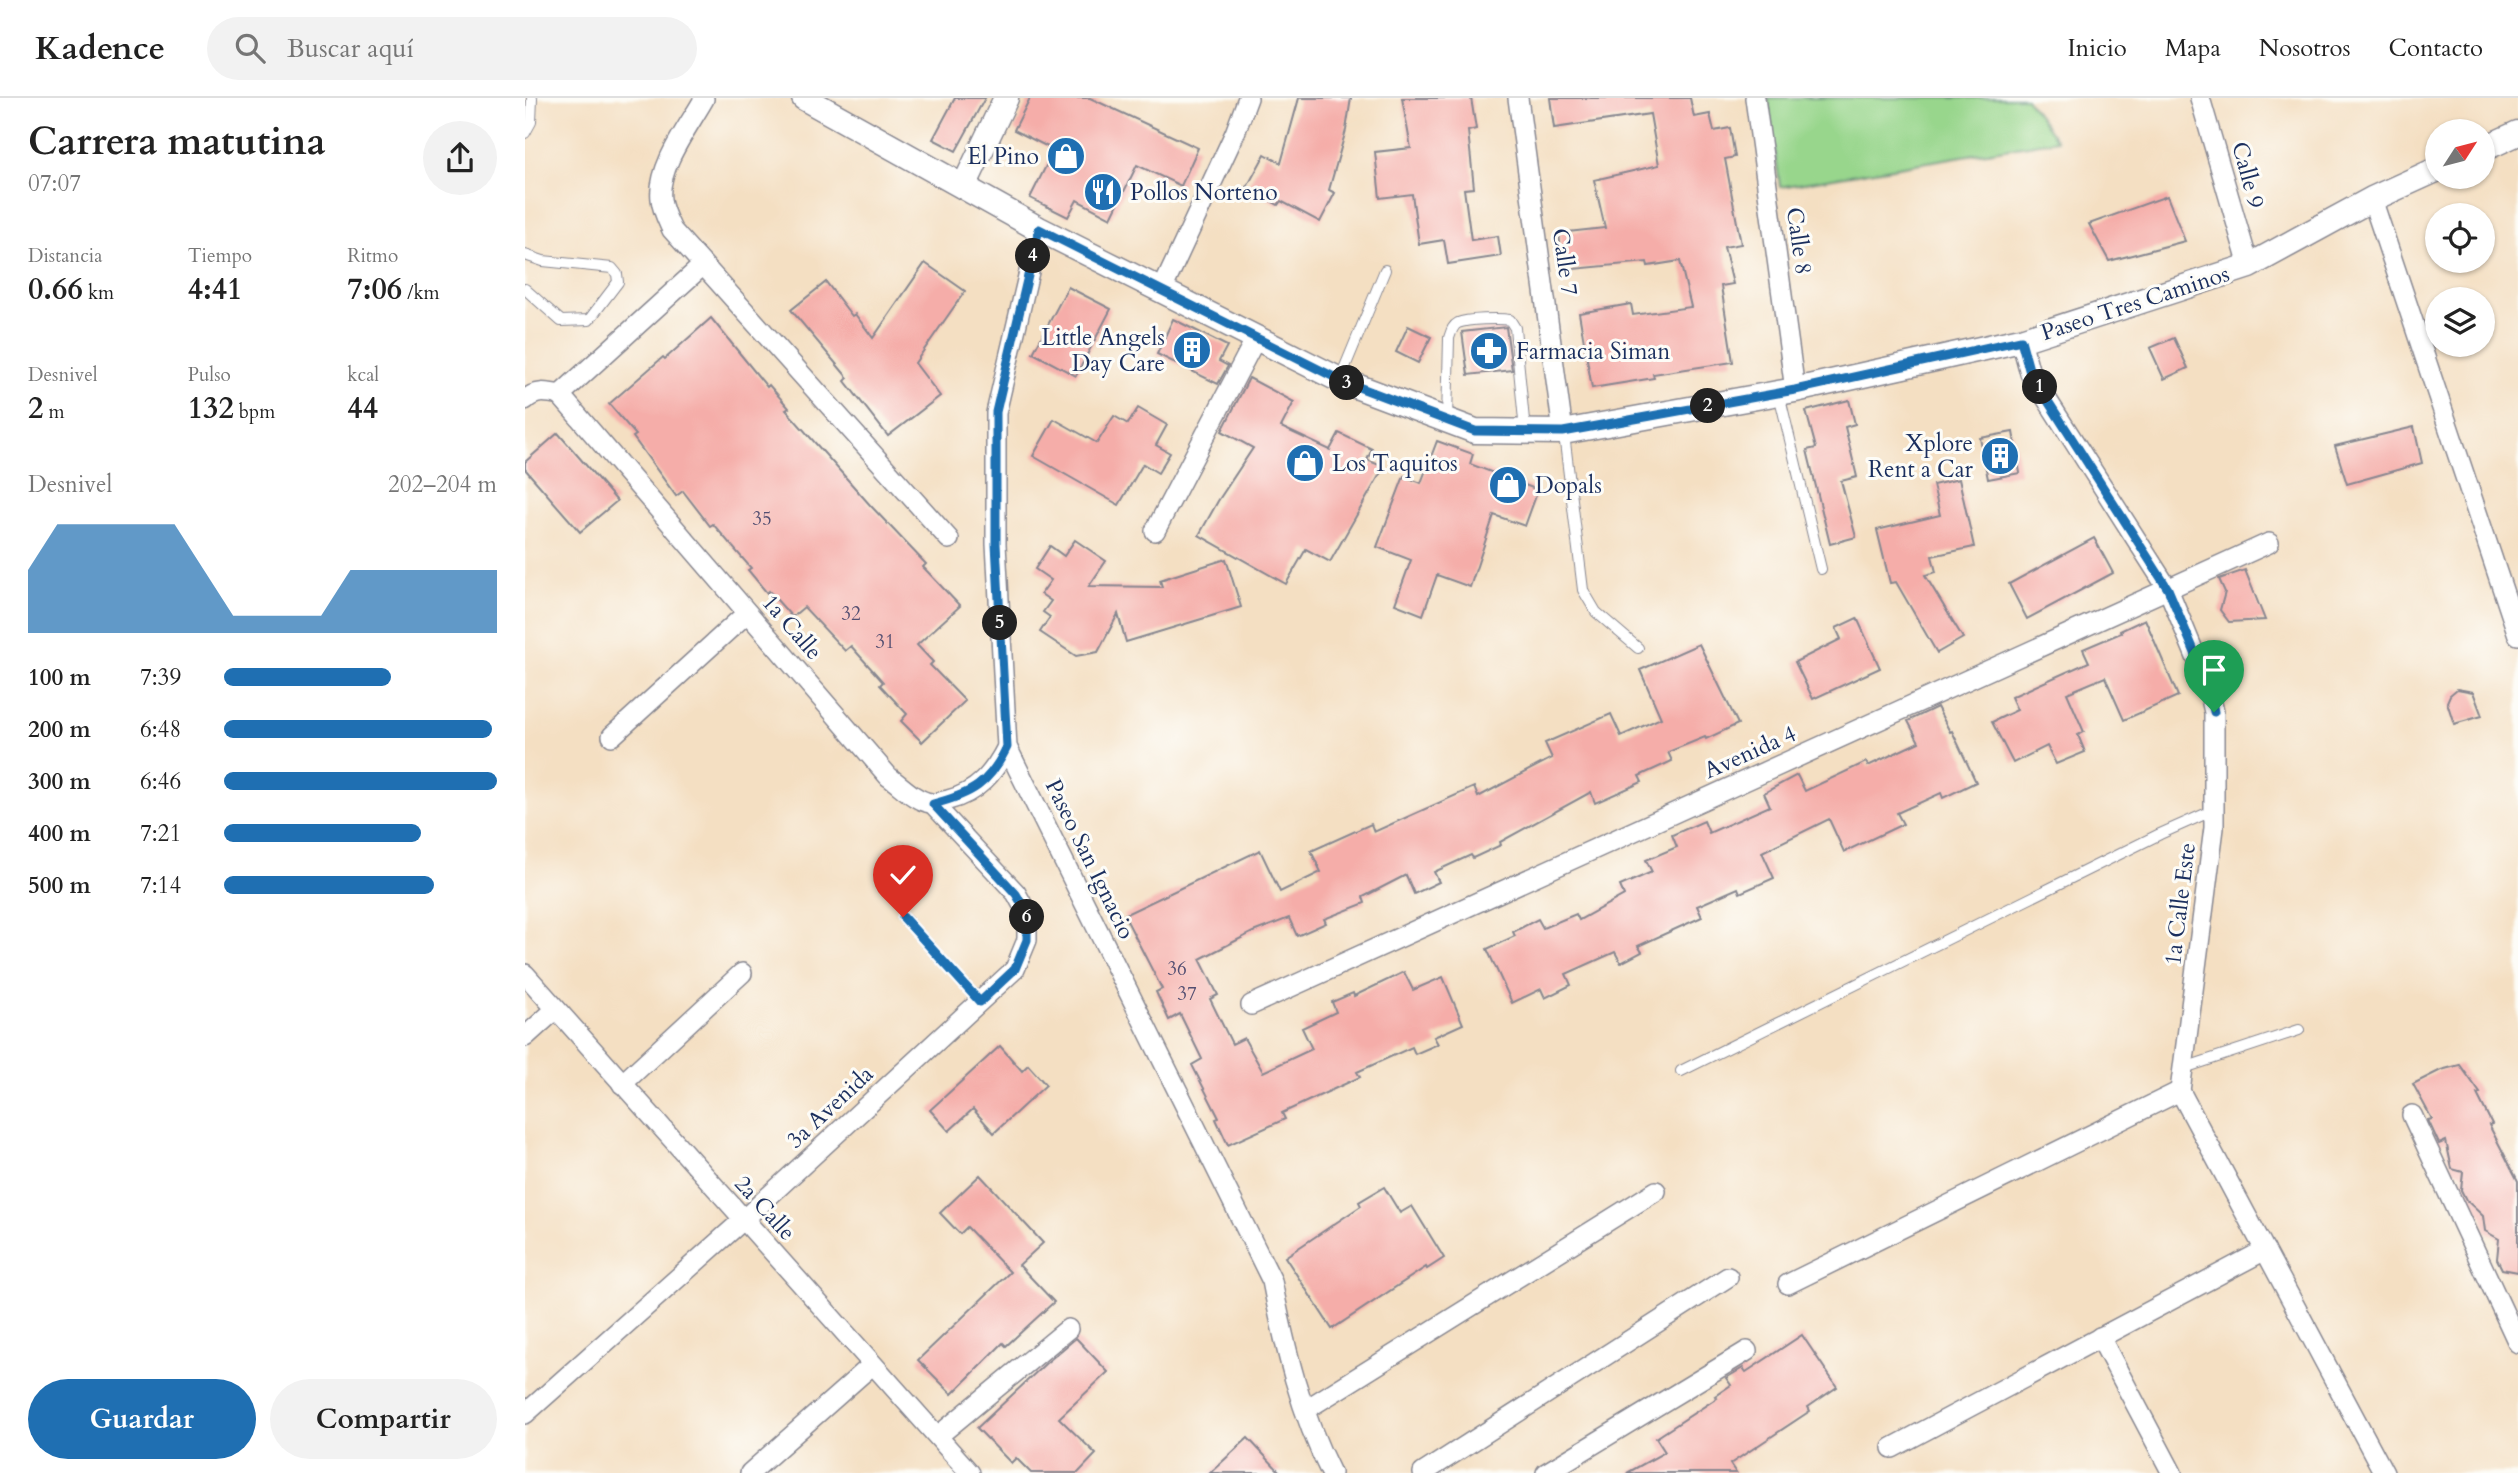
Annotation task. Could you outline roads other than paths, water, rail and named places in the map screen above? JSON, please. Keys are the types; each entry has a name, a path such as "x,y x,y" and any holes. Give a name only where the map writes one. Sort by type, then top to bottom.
{"street":[{"name":"Paseo Tres Caminos","path":"804,98 1039,229 1340,380 1475,431 1563,432 1787,392 2021,340 2249,265 2372,198 2425,175"},
{"path":"964,186 1006,98"},
{"path":"1161,290 1235,133 1248,98"},
{"name":"Calle 7","path":"1518,98 1563,432"},
{"name":"Calle 8","path":"1755,98 1787,392"},
{"name":"Calle 9","path":"2200,98 2249,265"},
{"path":"704,99 666,166 660,196 672,230 949,540"},
{"path":"2495,144 2518,133"},
{"path":"2372,198 2518,635"},
{"name":"Paseo San Ignacio","path":"1039,229 996,412 996,544 1007,747 1272,1281 1287,1358 1316,1443 1331,1473"},
{"path":"525,400 544,391 560,395 703,265"},
{"path":"1155,531 1256,338"},
{"name":"1a Calle Este","path":"2021,340 2030,373 2168,589 2209,686 2214,712 2214,828 2181,1091"},
{"name":"1a Calle","path":"560,395 889,777 915,797 933,804"},
{"name":"Avenida 4","path":"1251,1005 2269,543"},
{"path":"612,736 747,613"},
{"path":"933,804 956,798 979,786 997,768 1007,747"},
{"name":"3a Avenida","path":"525,1414 743,1220 1015,969 1027,940 1027,913 1016,894 933,804"},
{"path":"622,1084 742,973"},
{"name":"2a Calle","path":"525,974 970,1473"},
{"path":"525,1037 556,1009"},
{"path":"1788,1284 2181,1091 2384,1473"},
{"path":"2413,1115 2518,1343"},
{"path":"1305,1410 1656,1191"},
{"path":"1892,1448 2265,1250"},
{"path":"1423,1473 1728,1277"},
{"path":"937,1436 1068,1329"},
{"path":"2100,1337 2172,1473"},
{"path":"1546,1473 1747,1351"},
{"path":"750,1473 872,1365"}],"lane":[{"path":"525,133 531,122 532,98"},
{"path":"525,255 543,261 611,268 617,274 618,282 589,320 561,321 525,289"},
{"path":"1340,380 1385,270"},
{"path":"1447,420 1449,338 1453,328 1458,323 1510,320 1515,328 1525,431"},
{"path":"1787,392 1821,569"},
{"path":"1563,432 1583,590 1596,612 1637,648"},
{"path":"1681,1071 2160,834 2214,810"},
{"path":"903,917 980,1002"},
{"path":"2184,1068 2299,1030"}],"place":[{"name":"El Pino","path":"1066,156"},
{"name":"Pollos Norteno","path":"1103,192"},
{"name":"Little Angels Day Care","path":"1192,350"},
{"name":"Farmacia Siman","path":"1489,351"},
{"name":"Xplore Rent a Car","path":"2000,456"},
{"name":"Los Taquitos","path":"1305,463"},
{"name":"Dopals","path":"1508,485"}]}
